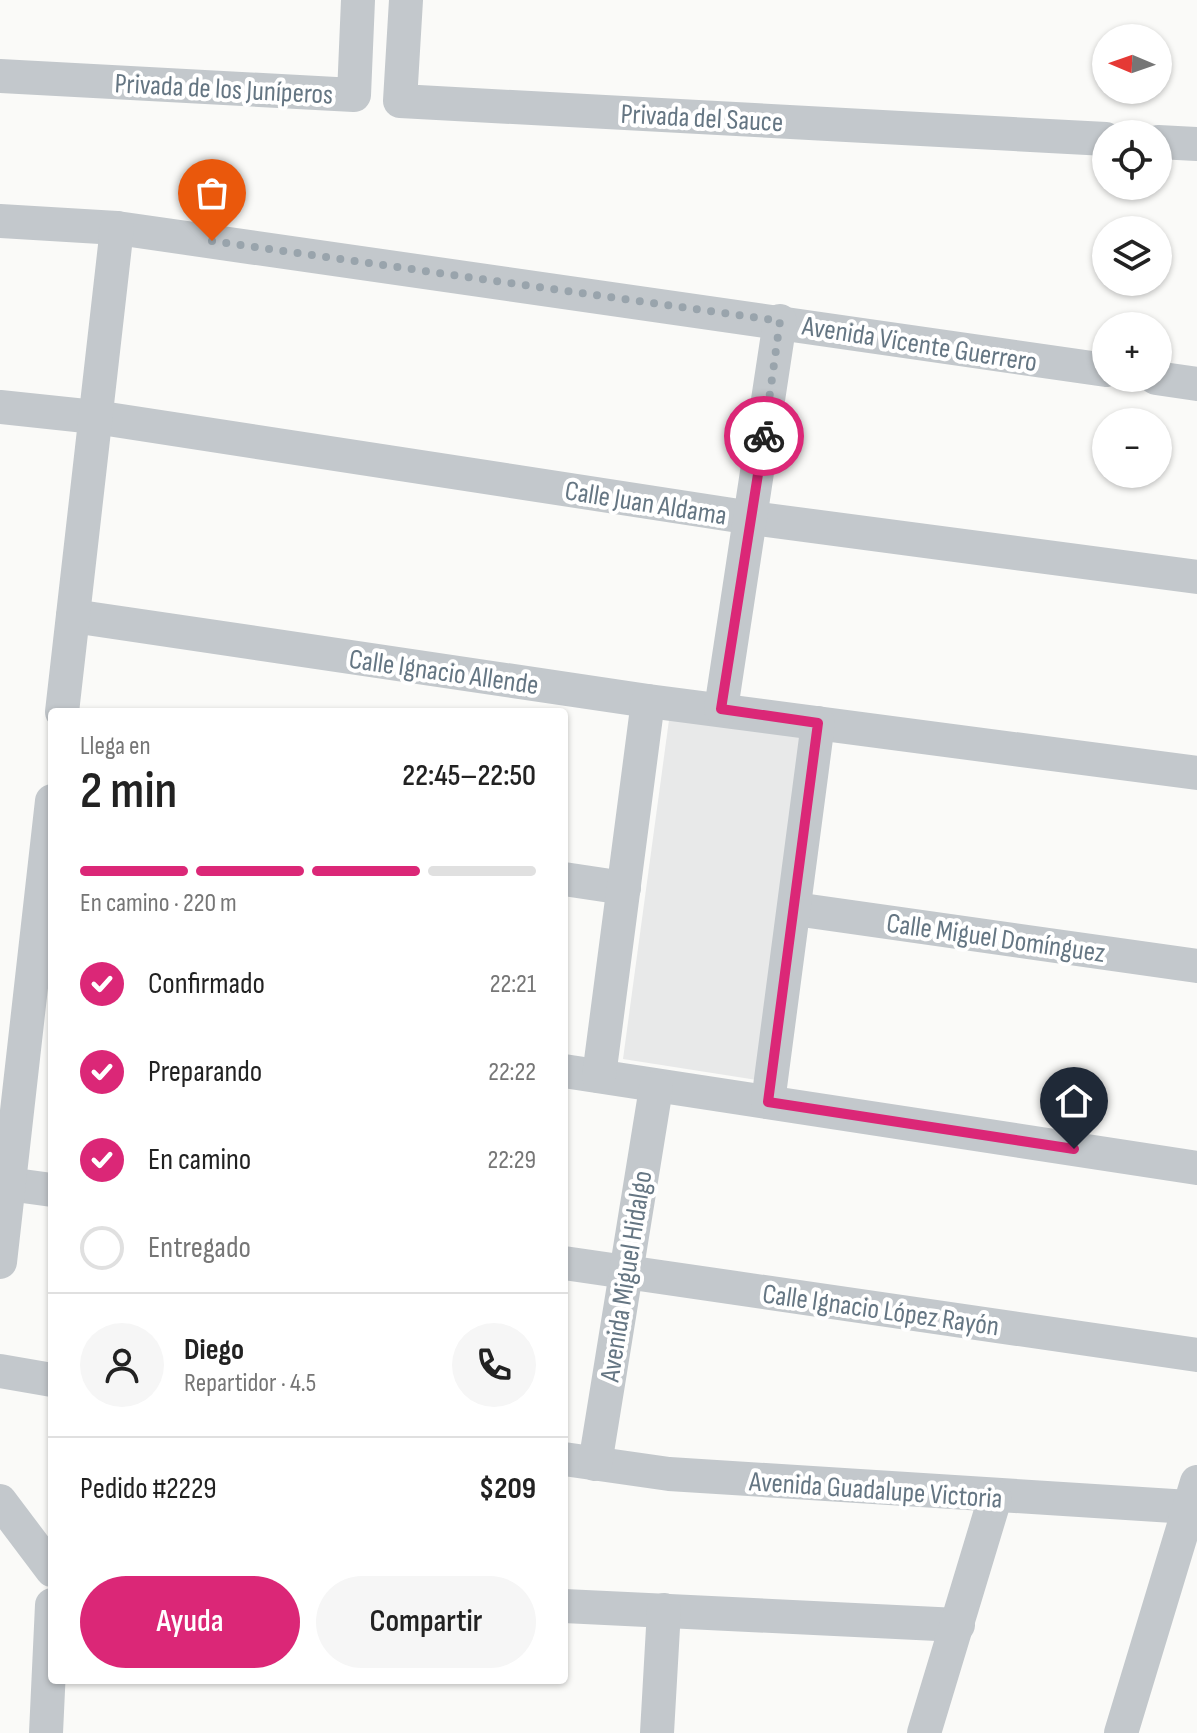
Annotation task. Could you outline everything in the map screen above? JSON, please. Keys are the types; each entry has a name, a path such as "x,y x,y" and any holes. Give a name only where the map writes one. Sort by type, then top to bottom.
{"street":[{"name":"Privada de los Juníperos","path":"0,76 354,95 358,0"},
{"name":"Privada del Sauce","path":"406,0 400,101 1092,138"},
{"path":"1172,143 1197,144"},
{"name":"Avenida Vicente Guerrero","path":"0,221 117,228 1092,368"},
{"path":"62,708 117,228"},
{"path":"721,709 780,321"},
{"path":"1172,380 1197,384"},
{"name":"Calle Juan Aldama","path":"0,407 95,417 752,518 1197,577"},
{"name":"Calle Ignacio Allende","path":"73,616 648,701 1197,773"},
{"path":"599,1076 648,701"},
{"path":"768,1102 818,723"},
{"path":"0,1262 4,1186 41,988 48,869"},
{"path":"568,880 624,888"},
{"name":"Calle Miguel Domínguez","path":"795,909 1197,966"},
{"path":"568,1072 656,1088 768,1102 1197,1168"},
{"name":"Avenida Miguel Hidalgo","path":"579,1461 624,1272 656,1088"},
{"path":"4,1186 48,1190"},
{"name":"Calle Ignacio López Rayón","path":"568,1264 1197,1355"},
{"path":"0,1371 48,1379"},
{"name":"Avenida Guadalupe Victoria","path":"579,1461 669,1474 995,1498 1193,1495"},
{"path":"1121,1733 1187,1555 1193,1495"},
{"path":"924,1733 995,1498"},
{"path":"0,1501 48,1565"},
{"path":"568,1606 958,1625"},
{"path":"657,1733 664,1610"},
{"path":"46,1733 48,1684"}],"shaded area":[{"path":"669,720 803,737 757,1080 623,1059"}],"way so far":[{"path":"212,241 780,321 764,436"}],"route":[{"path":"764,436 721,709 818,723 768,1102 1074,1149"}]}
